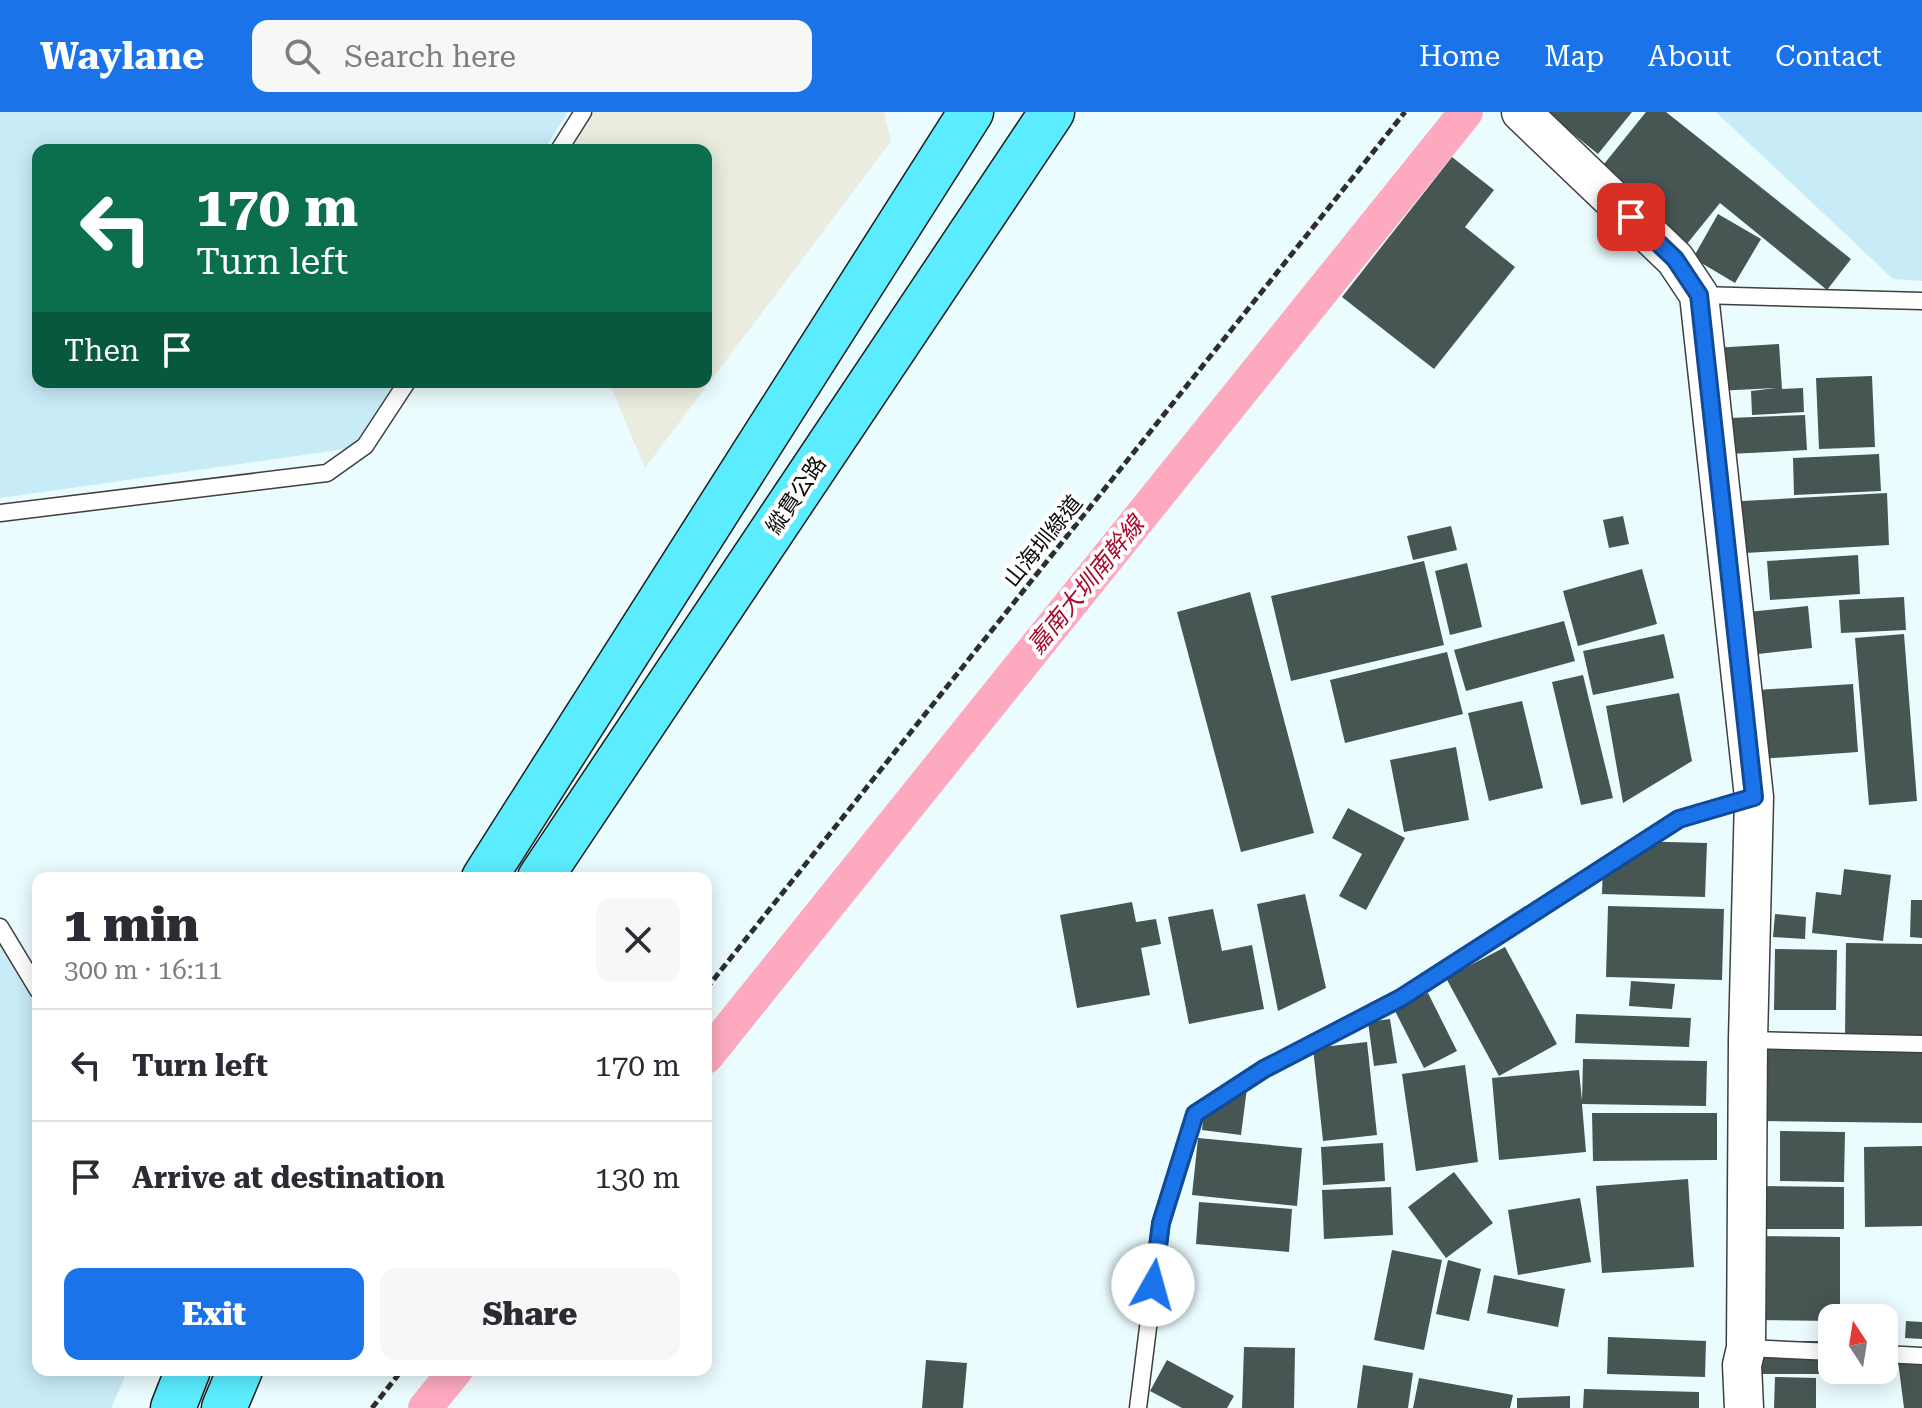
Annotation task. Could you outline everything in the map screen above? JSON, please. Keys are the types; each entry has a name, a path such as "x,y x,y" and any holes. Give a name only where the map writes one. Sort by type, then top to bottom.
{"main road":[{"path":"488,872 971,112"},
{"name":"縱貫公路","path":"544,872 1052,112"},
{"path":"173,1408 186,1376"},
{"path":"224,1408 237,1376"}],"street":[{"path":"1521,112 1675,259 1699,295 1754,797 1748,1040 1746,1348 1742,1365 1744,1408"}],"lane":[{"path":"563,144 583,112"},
{"path":"1699,295 1922,301"},
{"path":"0,513 327,473 365,446 403,388"},
{"path":"1138,1408 1161,1223 1195,1114 1264,1069 1401,998 1679,819 1754,797"},
{"path":"0,927 32,980"},
{"path":"1748,1040 1922,1044"},
{"path":"1746,1348 1818,1351"},
{"path":"1898,1355 1922,1356"}],"path":[{"name":"山海圳綠道","path":"712,981 1405,112"},
{"path":"372,1408 397,1376"}],"shaded area":[{"path":"0,112 568,112 548,144 32,144 32,388 391,388 352,448 0,498"},
{"path":"583,112 884,112 891,141 712,379 712,144 563,144"},
{"path":"1716,112 1922,112 1922,281 1893,279"},
{"path":"612,388 705,388 645,468"},
{"path":"0,929 32,985 32,1376 124,1376 124,1379 111,1408 0,1408"}],"building":[{"path":"1546,112 1632,112 1598,154"},
{"path":"1646,112 1666,112 1851,259 1827,290 1720,203 1686,245 1596,174"},
{"path":"1452,157 1494,190 1465,227 1515,267 1434,369 1342,297"},
{"path":"1718,214 1761,239 1735,283 1693,258"},
{"path":"1779,344 1782,389 1803,388 1804,412 1752,415 1751,391 1776,388 1715,391 1713,348"},
{"path":"1872,376 1875,447 1819,449 1816,378"},
{"path":"1805,415 1807,450 1729,454 1728,418"},
{"path":"1879,454 1881,491 1794,495 1793,458"},
{"path":"1887,493 1889,545 1727,554 1724,502"},
{"path":"1623,516 1629,544 1609,548 1603,520"},
{"path":"1451,526 1457,550 1413,560 1407,536"},
{"path":"1858,555 1860,594 1770,600 1767,561"},
{"path":"1424,561 1444,645 1291,681 1271,596"},
{"path":"1467,563 1482,627 1450,635 1435,571"},
{"path":"1642,569 1657,624 1578,646 1563,591"},
{"path":"1250,592 1314,833 1241,852 1177,612"},
{"path":"1904,597 1906,630 1841,633 1839,600"},
{"path":"1808,606 1812,648 1732,657 1728,614"},
{"path":"1564,621 1575,661 1466,691 1454,650"},
{"path":"1664,634 1674,678 1593,695 1583,651"},
{"path":"1904,634 1917,801 1869,805 1855,638"},
{"path":"1447,652 1463,714 1345,743 1330,680"},
{"path":"1583,675 1613,798 1581,805 1552,682"},
{"path":"1853,684 1858,752 1746,760 1741,691"},
{"path":"1679,693 1692,761 1623,803 1606,706"},
{"path":"1522,701 1543,788 1489,801 1468,713"},
{"path":"1456,747 1469,820 1404,832 1390,760"},
{"path":"1348,808 1405,838 1366,910 1339,896 1362,854 1332,838"},
{"path":"1628,841 1707,843 1705,897 1602,894 1603,862"},
{"path":"1844,869 1891,875 1883,941 1812,933 1816,892 1841,895"},
{"path":"1305,894 1326,988 1278,1011 1257,904"},
{"path":"1911,900 1922,900 1922,938 1910,937"},
{"path":"1132,902 1136,922 1156,919 1161,944 1141,948 1150,995 1077,1008 1060,915"},
{"path":"1608,906 1724,909 1722,980 1606,977"},
{"path":"1213,909 1222,951 1252,945 1264,1009 1189,1024 1168,917"},
{"path":"1775,914 1806,917 1805,939 1773,937"},
{"path":"1846,943 1922,944 1922,1038 1845,1037"},
{"path":"1505,947 1557,1044 1499,1076 1446,978"},
{"path":"1775,949 1837,950 1836,1010 1774,1010"},
{"path":"1631,981 1675,984 1672,1009 1629,1006"},
{"path":"1428,993 1457,1051 1424,1068 1394,1009"},
{"path":"1576,1014 1691,1018 1689,1047 1575,1043"},
{"path":"1390,1019 1397,1063 1374,1066 1368,1022"},
{"path":"1367,1042 1377,1135 1323,1141 1313,1048"},
{"path":"1761,1049 1922,1052 1922,1123 1760,1121"},
{"path":"1583,1059 1707,1061 1706,1106 1582,1104 1586,1152 1499,1160 1492,1078 1579,1070 1582,1101"},
{"path":"1465,1065 1478,1162 1416,1171 1402,1074"},
{"path":"1247,1088 1241,1135 1202,1130 1204,1112"},
{"path":"1592,1113 1717,1113 1717,1160 1593,1161"},
{"path":"1780,1131 1845,1132 1844,1182 1780,1181"},
{"path":"1198,1138 1302,1148 1297,1206 1192,1195"},
{"path":"1383,1143 1385,1181 1323,1185 1321,1147"},
{"path":"1922,1146 1922,1226 1865,1227 1864,1147"},
{"path":"1454,1172 1493,1223 1446,1258 1408,1207"},
{"path":"1688,1179 1694,1267 1602,1273 1596,1186"},
{"path":"1756,1186 1844,1187 1844,1229 1756,1229"},
{"path":"1391,1187 1393,1235 1324,1239 1322,1190"},
{"path":"1580,1198 1591,1262 1518,1275 1508,1210"},
{"path":"1199,1202 1292,1209 1289,1252 1196,1244"},
{"path":"1751,1236 1840,1237 1840,1304 1818,1304 1818,1321 1751,1320"},
{"path":"1392,1250 1442,1260 1424,1350 1374,1340"},
{"path":"1448,1260 1481,1269 1469,1321 1436,1314"},
{"path":"1494,1275 1565,1289 1558,1327 1487,1313"},
{"path":"1906,1321 1922,1322 1922,1339 1905,1338"},
{"path":"1608,1337 1706,1341 1705,1377 1607,1374"},
{"path":"1759,1341 1818,1341 1818,1374 1759,1374"},
{"path":"1244,1347 1295,1348 1294,1408 1242,1408"},
{"path":"1922,1358 1922,1408 1904,1408 1898,1361"},
{"path":"926,1360 967,1363 963,1408 922,1408"},
{"path":"1167,1360 1234,1396 1227,1408 1182,1408 1150,1391"},
{"path":"1363,1365 1413,1373 1408,1408 1357,1408"},
{"path":"1775,1377 1816,1378 1816,1408 1774,1408"},
{"path":"1419,1378 1513,1395 1510,1408 1413,1408"},
{"path":"1584,1389 1699,1392 1699,1408 1583,1408"},
{"path":"1570,1396 1570,1408 1517,1408 1517,1398"}],"waterway":[{"name":"嘉南大圳南幹線","path":"712,1050 1466,112"},
{"name":"嘉南大圳南幹線","path":"425,1408 451,1376"}],"route":[{"path":"1153,1285 1161,1223 1195,1114 1264,1069 1401,998 1679,819 1754,797 1699,295 1675,259 1631,217"}]}
